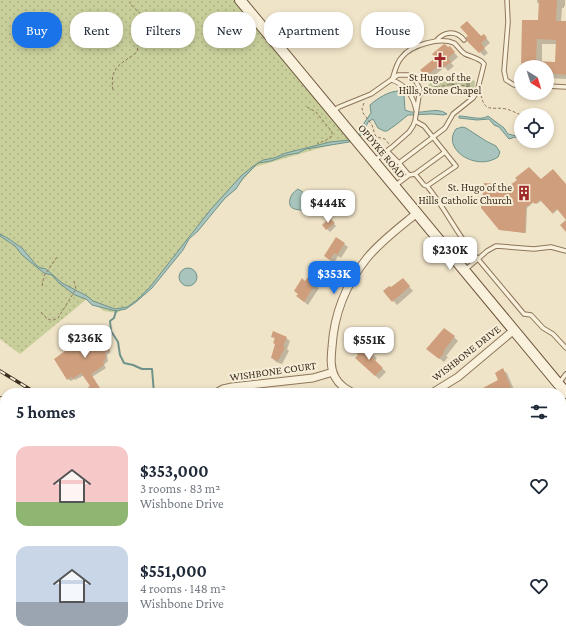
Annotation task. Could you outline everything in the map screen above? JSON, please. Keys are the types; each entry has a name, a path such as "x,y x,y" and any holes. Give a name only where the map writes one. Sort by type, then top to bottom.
{"main road":[{"name":"OPDYKE ROAD","path":"240,0 562,388"}],"street":[{"path":"346,388 340,384 333,372 331,356 338,310 346,291 359,269 372,252 417,213"},
{"name":"WISHBONE DRIVE","path":"440,388 458,377 514,330"},
{"name":"WISHBONE COURT","path":"228,388 312,378 333,372"}],"lane":[{"path":"507,0 508,22 504,71 506,80 514,85"},
{"path":"436,41 442,35 449,33 458,34 464,40"},
{"path":"392,80 398,62 404,54 419,46 436,41 452,43 458,46 463,53 483,62 484,66 478,88 471,100 453,114 445,128 399,163"},
{"path":"333,112 339,107 378,91 402,74 413,78 419,86 415,121 409,132 374,161"},
{"path":"392,80 403,86 408,91 414,100 416,113"},
{"path":"554,86 566,87"},
{"path":"415,121 424,126 456,166 427,186"},
{"path":"387,151 409,175"},
{"path":"395,186 409,175 415,174 445,152"},
{"path":"415,174 424,185 427,186 440,203 478,259 524,314 531,315 543,328 553,334 566,348"},
{"path":"464,271 487,251 496,246 534,249 551,247 566,251"},
{"path":"558,384 566,374"}],"path":[{"path":"130,2 140,12"},
{"path":"113,90 112,81 117,67 137,52 138,48"},
{"path":"418,100 433,89 458,84 474,90 475,87 478,88 482,92 484,104 489,108 506,109 514,113"},
{"path":"364,98 362,108 377,137 385,139 392,147"},
{"path":"307,107 316,112 332,132 332,136 317,144"},
{"path":"42,286 44,276 57,257"},
{"path":"41,312 47,319 56,320 73,296 76,289 74,281"}],"green space":[{"path":"0,0 234,0 244,12 203,12 203,48 256,48 256,26 264,36 264,48 274,48 351,139 255,167 196,230 146,294 117,313 104,311 87,299 20,354 0,339"},
{"path":"449,77 462,77 475,81 474,91 453,86 441,88 422,97 422,93 432,81"}],"water":[{"path":"399,91 404,96 405,110 410,112 438,111 447,114 408,115 387,131 378,128 373,119 368,122 363,134 349,142 306,149 271,161 258,163 286,153 330,142 350,140 361,133 364,123 371,113 370,105 380,97 391,92"},
{"path":"459,116 482,118 488,116 504,128 508,134 514,135 514,137 509,139 499,127 494,125 489,119 477,120 459,118"},
{"path":"462,127 496,146 500,152 498,157 489,161 480,162 471,160 457,151 453,144 453,137 456,129"},
{"path":"258,164 243,178 236,189 225,198 198,231 189,239 183,250 152,288 126,309 116,311 92,305 86,299 75,295 59,283 52,275 44,273 22,255 15,246 0,236 0,234 22,248 37,266 46,269 62,283 87,296 93,301 115,309 127,307 137,300 150,287 211,209 241,176"},
{"path":"298,189 308,197 312,203 313,216 309,212 293,208 291,206 290,199 293,193"},
{"path":"188,268 194,271 197,277 194,283 188,286 182,283 179,277 182,271"}],"building":[{"path":"539,0 557,0 556,21 566,21 566,75 554,74 556,40 537,39 536,60 521,60 522,20 538,20"},
{"path":"467,21 481,36 484,34 487,38 481,43 485,48 479,53 467,41 466,37 468,36 460,27"},
{"name":"St Hugo of the Hills, Stone Chapel","path":"444,44 448,47 450,46 455,52 448,58 451,62 444,67 441,64 426,76 420,70 435,58 432,54"},
{"name":"St. Hugo of the Hills Catholic Church","path":"529,167 541,179 553,169 566,184 566,220 557,209 552,213 540,200 535,204 533,202 526,207 525,233 499,230 481,208 484,183 510,185 517,180 515,178"},
{"path":"330,218 335,223 326,230 322,225"},
{"path":"566,220 566,232 560,225"},
{"path":"336,237 345,243 337,255 334,253 330,260 324,256"},
{"path":"308,277 316,283 304,302 296,296 298,294 294,291 302,278 305,281"},
{"path":"403,278 410,286 392,302 383,291"},
{"path":"96,328 110,350 105,353 106,358 103,362 104,365 91,374 100,388 89,388 90,386 81,373 72,379 71,377 67,380 54,359 72,346 73,348 83,342 82,340 87,338 85,335"},
{"path":"444,328 455,336 439,359 426,349"},
{"path":"273,331 287,337 283,346 285,347 278,361 271,358 275,344 273,343 275,338 271,337"},
{"path":"367,348 374,354 371,356 383,368 375,376 355,358 358,355 356,353 360,349 363,352"},
{"path":"503,368 511,388 483,388 498,380 495,373"}],"waterway":[{"path":"116,311 114,318 110,321 111,331 118,342 120,355 124,363 142,369 152,369 154,388"}],"railway":[{"path":"0,371 28,388"}],"place":[{"name":"St Hugo of the Hills, Stone Chapel","path":"440,60"},
{"name":"St. Hugo of the Hills Catholic Church","path":"524,193"}]}
